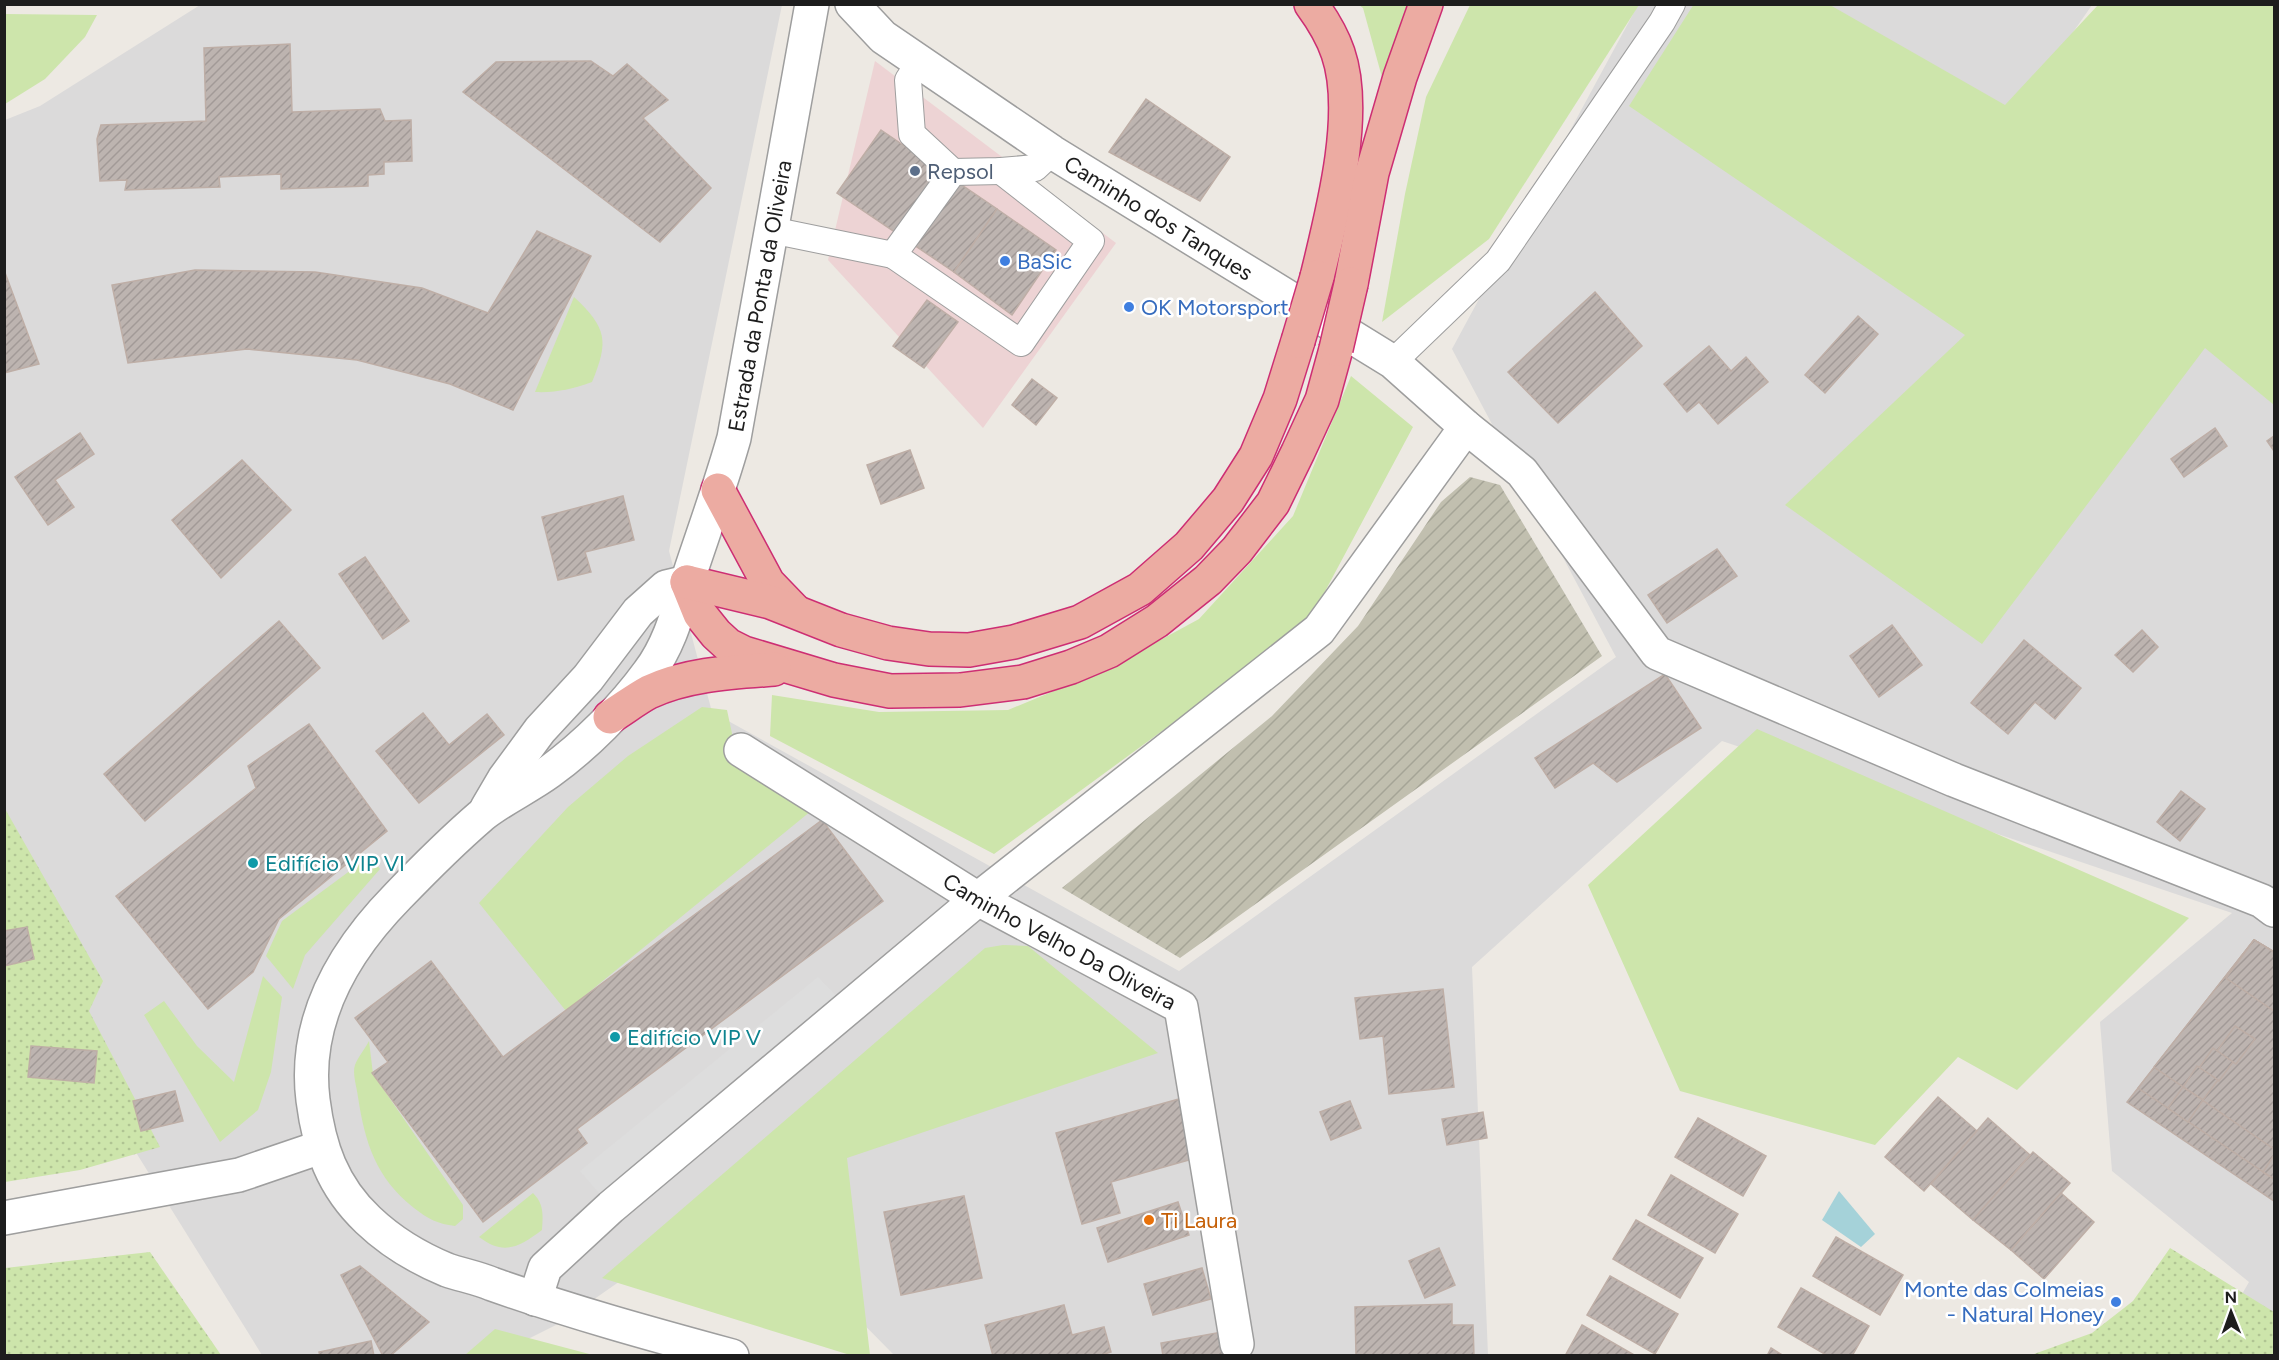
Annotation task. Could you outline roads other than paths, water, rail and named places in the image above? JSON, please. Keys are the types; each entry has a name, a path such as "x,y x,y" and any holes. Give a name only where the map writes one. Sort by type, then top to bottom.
{"highway":[{"path":"687,582 794,610 851,633 888,643 929,649 969,650 1014,642 1080,622 1140,589 1189,546 1228,500 1256,456 1280,399 1317,277 1343,158 1345,87 1338,53 1324,21 1311,4"},
{"path":"687,582 700,614 728,645 744,653 790,668 890,692 960,690 1023,682 1071,667 1109,651 1157,621 1208,580 1237,550 1273,503 1322,400 1351,284 1372,173 1426,4"},
{"path":"718,490 768,584 794,610"},
{"path":"610,717 650,692 683,682 723,673 790,668"}],"street":[{"name":"Estrada da Ponta da Oliveira","path":"732,1356 535,1299 448,1270 413,1253 387,1236 366,1218 331,1172 321,1147 312,1089 311,1064 322,1009 338,972 357,941 397,896 483,815 550,772 610,717 651,670 677,620 687,582 734,438 812,4"},
{"name":"Caminho dos Tanques","path":"852,4 883,37 1052,152 1393,362 1466,427 1522,472 1657,653 1954,780 2262,901 2274,910"},
{"path":"535,1299 545,1268 611,1207 978,899 1319,630 1466,427"},
{"name":"Estrada da Ponta da Oliveira","path":"483,815 504,779 540,730 588,678 638,612 666,587 687,582"},
{"name":"Caminho Velho Da Oliveira","path":"741,750 978,899 1181,1007 1237,1344"},
{"path":"4,1218 239,1175 321,1147"}],"lane":[{"path":"1393,362 1498,261 1662,22 1672,4"},
{"path":"919,63 908,80 912,134 953,172 1035,168 1052,152"},
{"path":"771,230 893,255 1021,343 1091,241 1001,171"},
{"path":"893,255 953,172"}],"water":[{"path":"1839,1191 1875,1234 1861,1247 1822,1220"}],"place":[{"name":"Repsol","path":"915,171"},
{"name":"BaSic","path":"1005,261"},
{"name":"OK Motorsport","path":"1129,307"},
{"name":"Edifício VIP VI","path":"253,863"},
{"name":"Edifício VIP V","path":"615,1037"},
{"name":"Ti Laura","path":"1149,1220"},
{"name":"Monte das Colmeias - Natural Honey","path":"2116,1302"}]}
